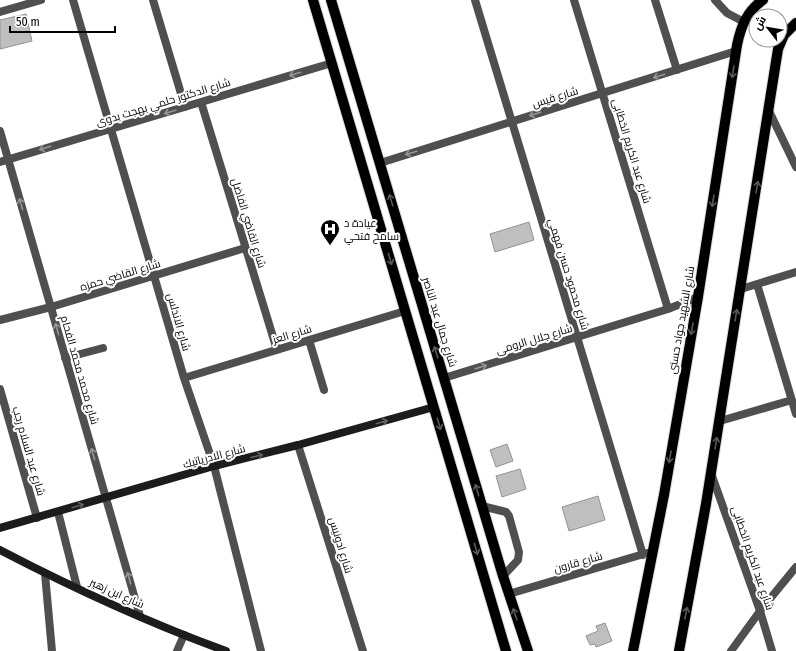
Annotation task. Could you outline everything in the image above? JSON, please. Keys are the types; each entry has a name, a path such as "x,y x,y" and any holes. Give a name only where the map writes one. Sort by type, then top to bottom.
{"main road":[{"path":"313,0 506,651"},
{"name":"شارع جمال عبد الناصر","path":"331,0 503,576 528,651"},
{"name":"شارع الشهيد جواد حسنى","path":"633,651 654,551 698,297 736,51 744,22 755,6 763,0"},
{"path":"678,651 720,421 781,42 790,28 796,23"}],"street":[{"path":"0,12 41,0"},
{"name":"شارع الاندلس","path":"73,0 184,378 214,466 261,651"},
{"path":"153,0 185,107"},
{"name":"شارع محمود حسن فهمي","path":"475,0 643,555"},
{"name":"شارع عبد الكريم الخطابى","path":"574,0 668,309"},
{"path":"655,0 677,70"},
{"path":"715,0 727,13 744,22"},
{"name":"شارع قيس","path":"380,163 736,51"},
{"name":"شارع الدكتور حلمي بهجت بدوى","path":"0,162 332,63"},
{"name":"شارع القاضي الفاضل","path":"201,102 277,350"},
{"path":"769,111 796,167"},
{"name":"شارع محمد محمد الفحام","path":"0,130 140,616"},
{"name":"شارع القاضي حمزه","path":"0,320 51,307 245,248"},
{"path":"741,289 796,272"},
{"path":"757,284 796,414"},
{"name":"شارع جلال الرومى","path":"444,378 668,309 698,297"},
{"name":"شارع العز","path":"184,378 405,311"},
{"path":"309,340 324,390"},
{"path":"65,358 103,348"},
{"name":"شارع عبد السلام رجب","path":"0,389 38,518"},
{"path":"720,421 792,400"},
{"name":"شارع الادرياتيك","path":"0,528 214,466 434,408"},
{"name":"شارع ادونيس","path":"298,445 363,651"},
{"name":"شارع عبد الكريم الخطابى","path":"711,473 760,611 772,651"},
{"path":"482,506 506,512 519,548 518,560 503,576"},
{"path":"58,512 77,587"},
{"name":"شارع ابن زهير","path":"0,550 45,574 184,635 226,651"},
{"name":"شارع قارون","path":"509,594 654,551"},
{"path":"731,651 760,611 796,567"},
{"path":"45,574 52,651"},
{"path":"176,651 184,635"}],"building":[{"path":"26,14 32,41 0,49 0,20"},
{"path":"529,222 534,240 495,252 490,234"},
{"path":"507,444 513,461 496,467 490,450"},
{"path":"520,469 526,489 502,497 496,476"},
{"path":"598,496 605,520 569,531 562,507"},
{"path":"605,623 612,641 596,647 595,644 590,645 586,636 598,631 596,626"}],"place":[{"name":"عيادة د سامح فتحي","path":"330,246"}]}
